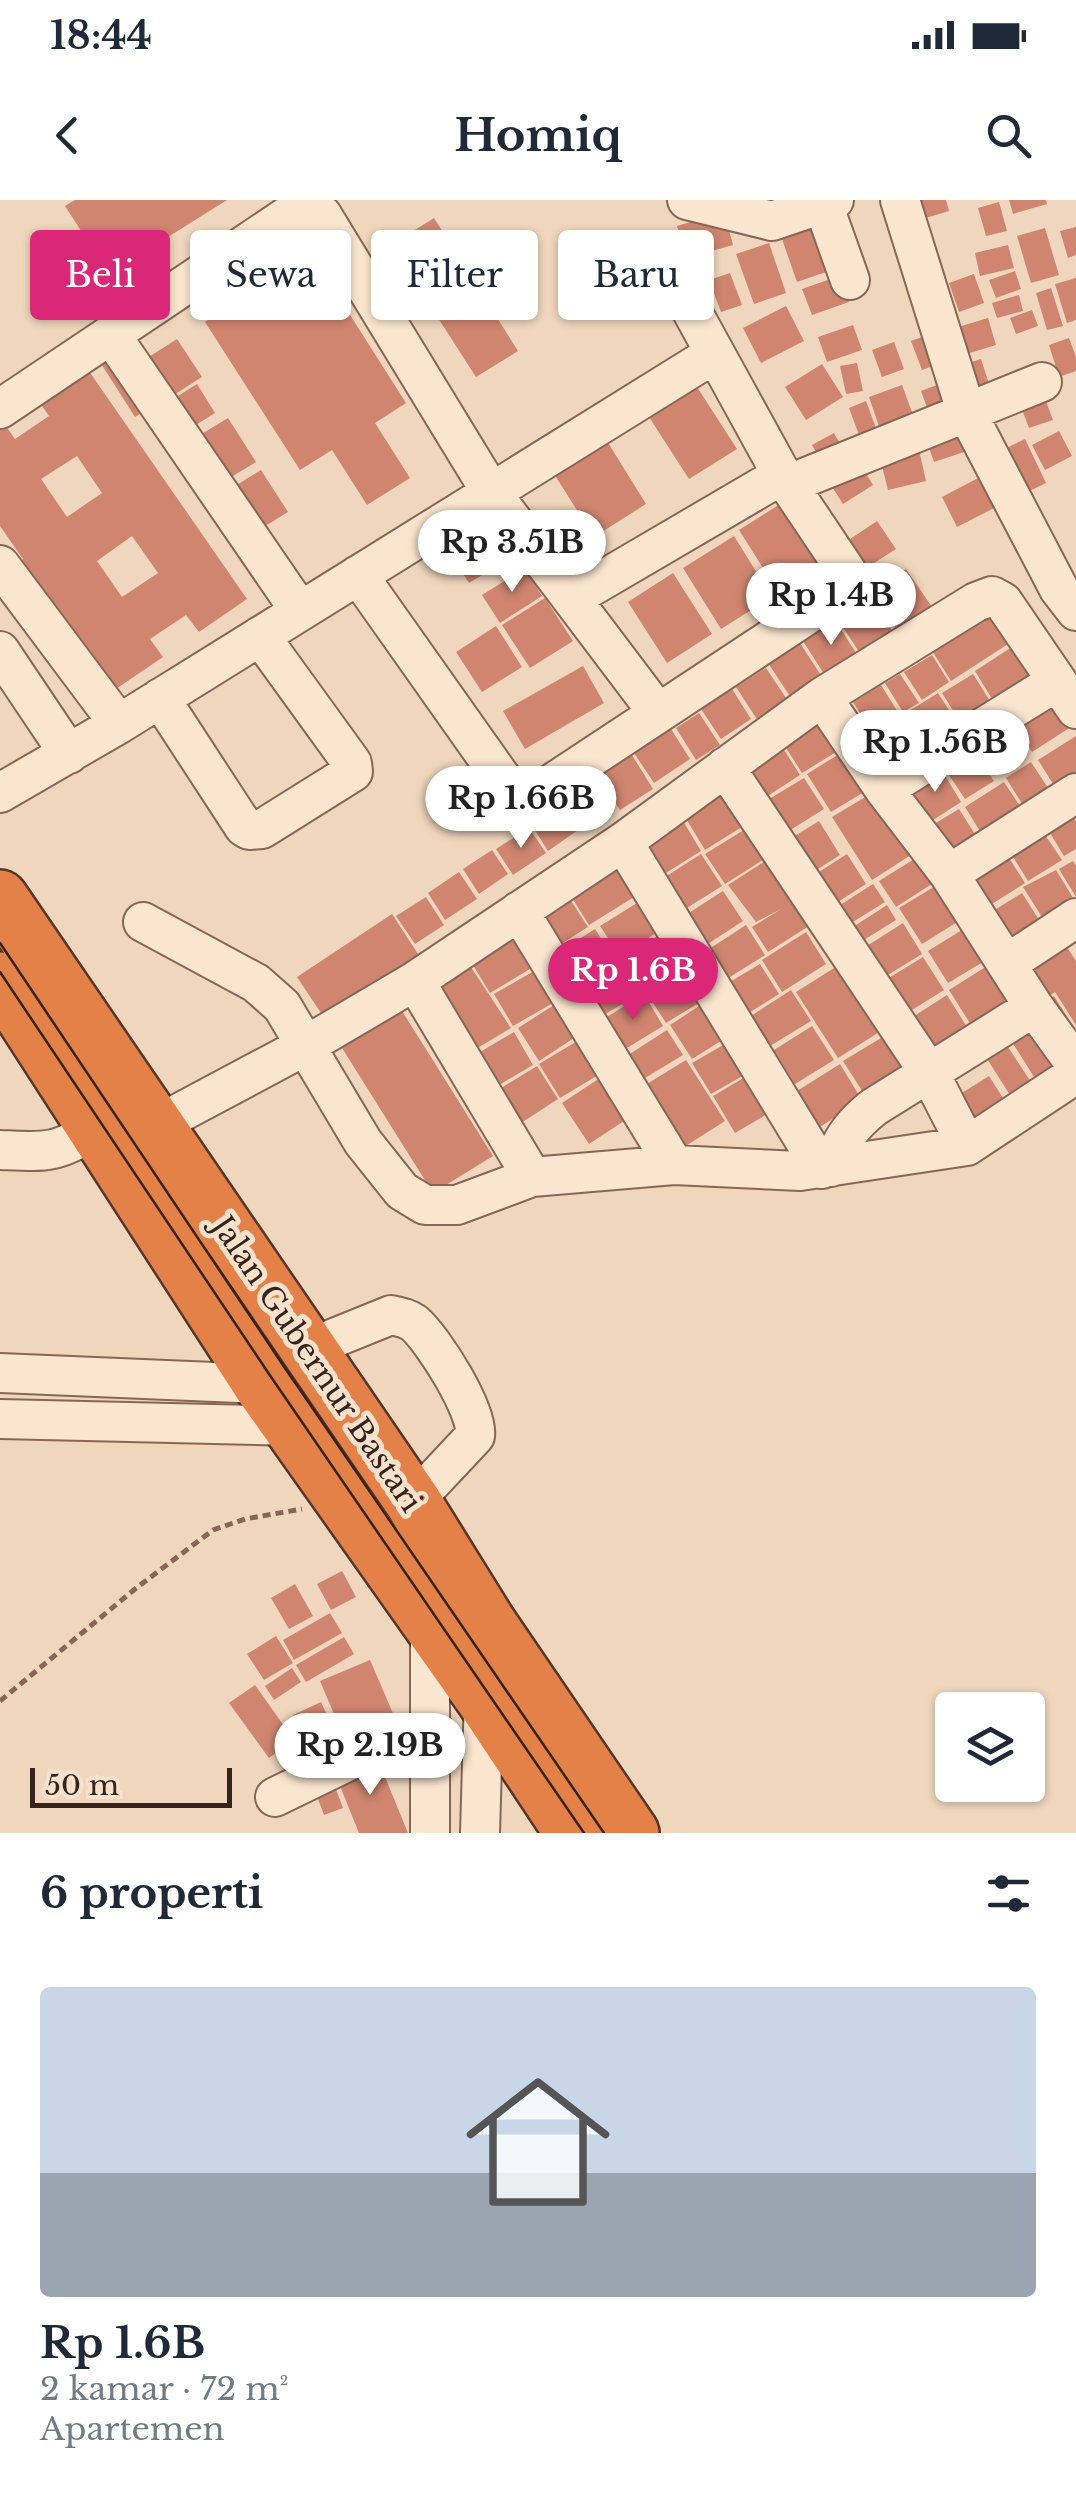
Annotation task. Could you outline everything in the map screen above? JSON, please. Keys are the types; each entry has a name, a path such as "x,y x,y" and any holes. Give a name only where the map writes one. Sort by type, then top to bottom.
{"highway":[{"name":"Jalan Gubernur Bastari","path":"0,898 631,1833"},
{"name":"Jalan Gubernur Bastari","path":"0,980 277,1405 484,1699 573,1833"}],"street":[{"path":"687,200 772,221 828,202 850,280"},
{"path":"900,200 966,411 1060,589 1076,610"},
{"path":"0,409 298,209 322,215 491,492 658,713"},
{"path":"358,575 512,794 522,798 530,798 846,590 847,572 786,480 697,320"},
{"path":"112,335 300,611"},
{"path":"0,792 119,724 714,354"},
{"path":"572,598 786,480 1042,382"},
{"path":"0,565 119,724"},
{"path":"155,1126 305,1046 414,981 623,842 822,697 976,602 992,596 1002,602 1066,696 884,788"},
{"path":"160,698 249,830 262,828 353,772 352,763 260,636"},
{"path":"0,652 69,754"},
{"path":"822,697 949,874 1076,1065"},
{"path":"725,766 930,1074 967,1146"},
{"path":"949,874 1076,794"},
{"path":"623,842 827,1168"},
{"path":"519,911 674,1166"},
{"path":"1008,963 1076,918"},
{"path":"143,922 256,982 282,1006 364,1142 402,1192 425,1204 457,1205 532,1177 674,1166 827,1168 967,1146 1076,1074"},
{"path":"414,981 532,1177"},
{"path":"827,1168 851,1125 874,1106 1034,1007"},
{"path":"0,1150 49,1152 96,1129"},
{"path":"306,1349 392,1316 404,1317 418,1326 445,1364 474,1419 474,1436 421,1517 430,1624 430,1833"},
{"path":"0,1373 277,1405"},
{"path":"0,1419 277,1405"},
{"path":"480,1833 488,1623"},
{"path":"274,1798 358,1756 432,1726"}],"path":[{"path":"0,1701 213,1530 245,1519 344,1502"}],"building":[{"path":"75,200 227,200 170,236 170,230 81,230 65,206"},
{"path":"913,200 946,200 949,211 919,220"},
{"path":"1009,200 1046,200 1047,204 1013,214"},
{"path":"999,202 1007,231 986,236 978,208"},
{"path":"724,212 733,245 714,250 714,230 678,230 677,226"},
{"path":"434,218 442,230 415,230"},
{"path":"1076,227 1076,255 1068,258 1060,231"},
{"path":"1045,228 1059,275 1031,283 1017,236"},
{"path":"811,229 826,272 797,282 782,239"},
{"path":"769,243 786,293 754,304 736,254"},
{"path":"1008,245 1014,268 980,276 975,253"},
{"path":"1015,271 1021,289 996,298 989,280"},
{"path":"730,273 742,305 721,312 714,293 714,278"},
{"path":"974,274 984,303 959,312 949,283"},
{"path":"839,276 849,302 812,315 802,289"},
{"path":"1076,278 1076,320 1067,323 1055,284"},
{"path":"1051,288 1063,326 1047,330 1036,293"},
{"path":"1019,295 1023,311 997,318 992,303"},
{"path":"786,306 804,341 761,363 743,328"},
{"path":"1032,310 1038,326 1016,334 1010,318"},
{"path":"351,316 406,403 375,423 410,478 367,505 332,450 300,470 205,322 351,320"},
{"path":"988,318 996,345 963,355 955,328"},
{"path":"439,320 498,320 518,351 476,377"},
{"path":"853,325 862,350 827,362 818,337"},
{"path":"933,333 944,362 922,370 911,341"},
{"path":"1069,338 1076,371 1059,377 1049,345"},
{"path":"177,339 202,377 169,398 144,360"},
{"path":"894,342 904,369 882,377 872,350"},
{"path":"118,351 153,406 135,417 100,362"},
{"path":"981,359 990,387 966,395 956,367"},
{"path":"857,363 863,391 846,394 840,366"},
{"path":"84,364 247,599 199,632 186,615 150,639 163,657 113,691 43,591 11,613 0,597 0,574 23,559 0,526 0,418 15,439 49,416 35,396","holes":["77,456 102,493 67,517 41,479","132,536 158,573 122,597 97,561"]},
{"path":"822,364 843,397 806,420 785,387"},
{"path":"688,373 737,449 689,479 640,403"},
{"path":"950,380 961,411 932,421 921,391"},
{"path":"197,384 215,413 191,428 173,399"},
{"path":"902,385 916,423 882,435 869,397"},
{"path":"1042,391 1053,420 1029,428 1018,399"},
{"path":"866,401 879,436 862,443 849,408"},
{"path":"228,418 256,462 228,479 200,435"},
{"path":"965,425 973,449 934,462 926,439"},
{"path":"1059,431 1072,456 1045,470 1032,445"},
{"path":"602,433 646,504 594,537 549,466"},
{"path":"834,433 843,449 821,461 812,445"},
{"path":"1025,439 1046,483 1017,497 996,453"},
{"path":"917,441 926,481 888,490 878,450"},
{"path":"858,460 873,485 843,504 827,479"},
{"path":"261,470 288,512 262,528 235,486"},
{"path":"980,477 996,507 957,527 942,497"},
{"path":"785,501 824,561 777,590 739,530"},
{"path":"480,509 510,558 469,583 438,535"},
{"path":"877,521 896,549 868,567 850,539"},
{"path":"734,536 772,597 721,629 683,568"},
{"path":"525,568 542,596 500,623 482,595"},
{"path":"906,569 934,610 899,633 872,591"},
{"path":"673,573 712,634 667,663 628,602"},
{"path":"868,594 896,637 863,658 835,615"},
{"path":"545,598 573,641 530,668 502,625"},
{"path":"989,613 1008,644 951,681 931,649"},
{"path":"833,617 860,659 828,680 801,638"},
{"path":"496,626 522,667 482,692 456,652"},
{"path":"800,643 826,683 795,704 768,663"},
{"path":"1015,645 1033,673 992,699 975,671"},
{"path":"932,655 949,682 922,700 904,672"},
{"path":"583,666 604,703 525,749 503,711"},
{"path":"766,668 792,707 762,727 736,687"},
{"path":"900,674 919,703 903,712 885,683"},
{"path":"973,674 990,701 959,720 942,693"},
{"path":"881,685 901,717 873,734 853,702"},
{"path":"732,689 751,719 721,739 701,709"},
{"path":"938,693 958,724 929,743 909,711"},
{"path":"1055,695 1074,725 1032,752 1013,722"},
{"path":"699,713 720,745 696,760 676,728"},
{"path":"825,713 846,746 802,773 781,740"},
{"path":"905,718 924,750 896,767 876,736"},
{"path":"1006,727 1025,756 996,775 977,745"},
{"path":"671,729 690,759 654,783 634,753"},
{"path":"1076,736 1076,773 1055,787 1038,760"},
{"path":"781,745 800,775 760,801 741,771"},
{"path":"844,751 869,789 831,812 807,774"},
{"path":"974,751 994,781 965,799 945,769"},
{"path":"632,755 653,789 620,810 598,777"},
{"path":"1031,762 1052,794 1026,810 1006,778"},
{"path":"941,769 961,802 930,822 909,789"},
{"path":"804,778 824,809 784,834 764,802"},
{"path":"595,780 614,808 583,829 564,801"},
{"path":"1004,782 1023,811 983,836 965,807"},
{"path":"721,788 745,825 705,850 682,812"},
{"path":"872,793 911,855 872,880 832,817"},
{"path":"561,804 578,830 548,851 531,824"},
{"path":"1068,807 1076,821 1076,849 1064,856 1044,823"},
{"path":"959,809 978,839 949,857 929,827"},
{"path":"680,816 701,851 661,876 639,842"},
{"path":"819,821 840,855 807,876 785,842"},
{"path":"529,828 546,853 513,875 496,849"},
{"path":"747,828 766,858 725,884 705,854"},
{"path":"1041,829 1062,860 1028,881 1008,849"},
{"path":"492,850 508,874 479,894 463,869"},
{"path":"1006,853 1025,883 984,909 965,879"},
{"path":"701,854 722,886 674,916 654,884"},
{"path":"847,854 866,884 830,907 811,877"},
{"path":"919,856 935,882 896,907 879,881"},
{"path":"617,859 639,894 589,925 567,890"},
{"path":"765,861 781,887 789,882 809,926 768,952 752,927 783,908 756,922 728,885"},
{"path":"1073,861 1076,866 1076,897 1059,869"},
{"path":"1056,870 1075,901 1045,922 1023,887"},
{"path":"459,872 477,899 445,920 428,893"},
{"path":"873,884 885,902 848,925 837,907"},
{"path":"937,885 959,921 922,944 899,908"},
{"path":"723,891 743,921 703,947 684,916"},
{"path":"1022,893 1041,923 1015,939 996,909"},
{"path":"568,896 588,927 553,949 533,918"},
{"path":"426,897 444,925 415,944 396,916"},
{"path":"645,898 664,928 620,956 600,926"},
{"path":"887,905 896,920 851,948 842,934"},
{"path":"392,914 420,957 325,1019 297,977"},
{"path":"903,923 922,954 878,981 859,951"},
{"path":"746,925 765,955 725,980 706,951"},
{"path":"595,929 613,957 572,983 554,955"},
{"path":"513,930 535,966 490,993 468,957"},
{"path":"962,930 983,962 948,983 928,951"},
{"path":"664,932 683,962 641,988 621,959"},
{"path":"806,932 826,964 782,992 762,960"},
{"path":"1063,941 1076,961 1076,1025 1055,992 1049,996 1028,963"},
{"path":"923,957 944,990 904,1015 882,982"},
{"path":"465,958 511,1028 471,1052 419,986"},
{"path":"616,959 639,994 597,1019 575,984"},
{"path":"685,963 707,998 666,1023 644,989"},
{"path":"760,964 779,994 747,1014 728,983"},
{"path":"839,965 881,1031 838,1058 796,992"},
{"path":"987,966 1009,1001 971,1025 949,990"},
{"path":"541,967 560,999 513,1026 494,994"},
{"path":"791,990 811,1021 770,1046 751,1016"},
{"path":"644,994 663,1026 622,1051 602,1020"},
{"path":"947,995 967,1027 931,1050 911,1018"},
{"path":"1054,996 1073,1026 1059,1034 1040,1005"},
{"path":"707,1001 729,1036 692,1059 670,1025"},
{"path":"554,1005 574,1038 539,1061 518,1028"},
{"path":"402,1011 493,1156 433,1193 342,1048"},
{"path":"1032,1023 1057,1063 1034,1077 1009,1037"},
{"path":"812,1026 834,1060 795,1084 774,1050"},
{"path":"667,1030 683,1055 640,1081 625,1057"},
{"path":"514,1032 533,1065 494,1088 475,1055"},
{"path":"886,1035 909,1070 866,1097 843,1061"},
{"path":"579,1040 600,1074 560,1098 539,1064"},
{"path":"732,1040 751,1071 711,1094 692,1063"},
{"path":"1004,1041 1031,1082 1010,1095 984,1054"},
{"path":"686,1060 725,1121 681,1149 642,1087"},
{"path":"840,1064 862,1100 820,1127 797,1091"},
{"path":"537,1066 558,1099 518,1125 496,1091"},
{"path":"752,1073 774,1110 735,1133 713,1096"},
{"path":"989,1076 1008,1106 976,1125 957,1096"},
{"path":"600,1078 627,1119 589,1144 562,1103"},
{"path":"342,1571 356,1597 331,1610 317,1584"},
{"path":"295,1584 313,1616 289,1629 271,1598"},
{"path":"330,1613 342,1633 294,1660 283,1640"},
{"path":"276,1636 293,1663 264,1680 247,1654"},
{"path":"344,1637 354,1654 306,1682 296,1665"},
{"path":"370,1660 395,1718 345,1740 320,1681"},
{"path":"292,1668 301,1682 274,1700 265,1686"},
{"path":"255,1685 294,1740 269,1758 229,1703"},
{"path":"321,1702 341,1746 313,1759 293,1715"},
{"path":"376,1755 408,1833 359,1833 334,1771"},
{"path":"331,1776 343,1808 324,1815 312,1783"}],"tram line":[{"path":"0,943 604,1833"},
{"path":"0,972 269,1374 584,1833"}]}
